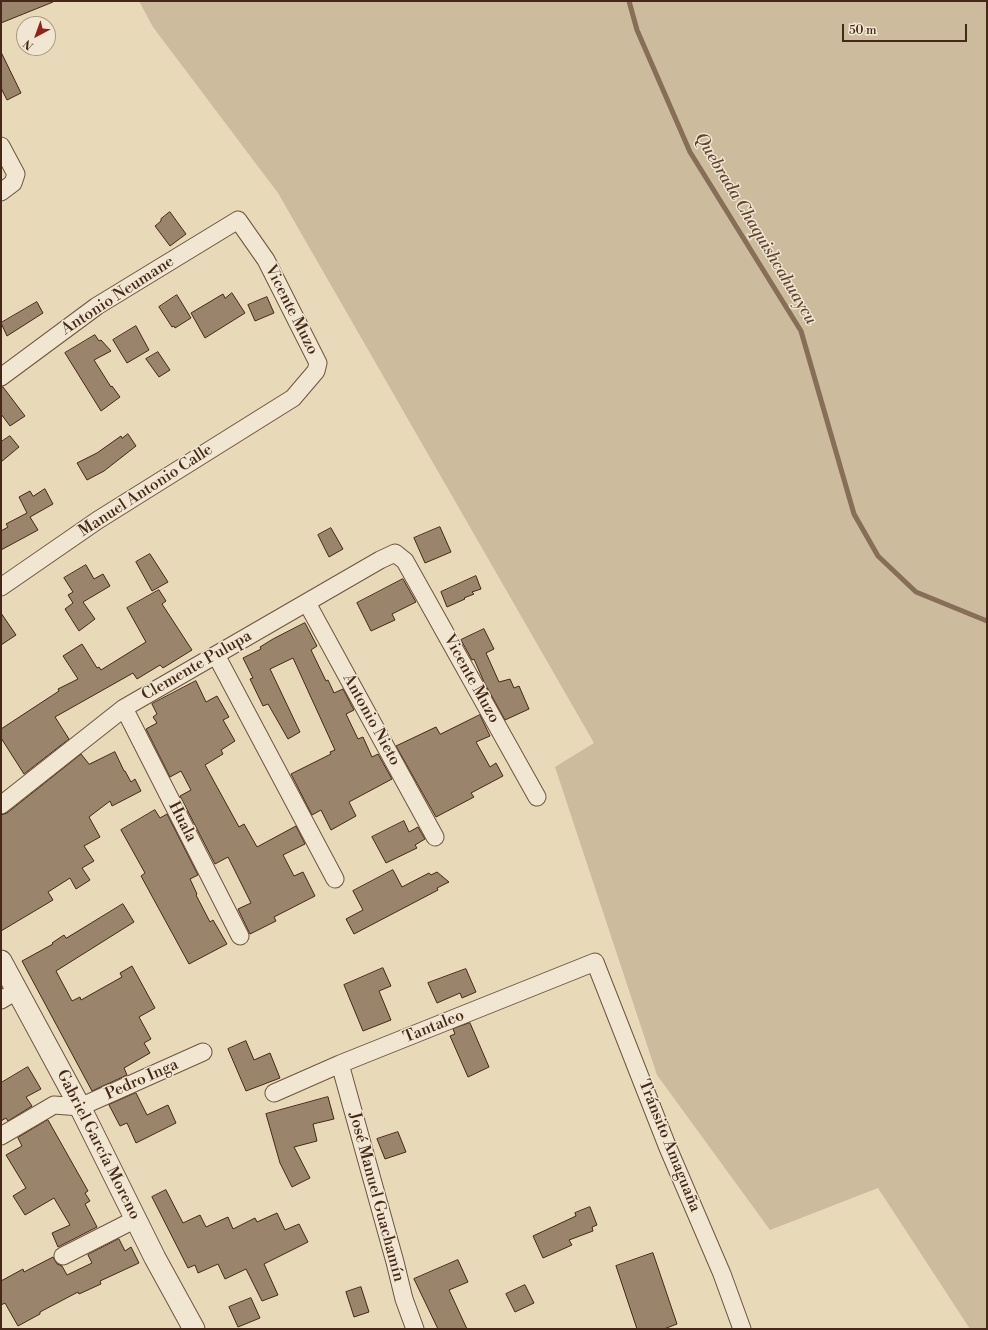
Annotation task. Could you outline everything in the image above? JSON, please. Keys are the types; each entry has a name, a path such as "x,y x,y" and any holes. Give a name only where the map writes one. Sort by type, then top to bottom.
{"street":[{"path":"1,146 16,174 13,183 1,192"},
{"name":"Antonio Neumane","path":"1,377 97,306 238,220"},
{"name":"Vicente Muzo","path":"238,220 266,260 318,363 316,371 293,398"},
{"name":"Manuel Antonio Calle","path":"1,587 98,520 293,398"},
{"name":"Clemente Pulupa","path":"1,804 124,708 387,556 395,553 405,561"},
{"name":"Vicente Muzo","path":"405,561 537,797"},
{"name":"Antonio Nieto","path":"307,603 435,837"},
{"path":"216,655 335,879"},
{"name":"Huala","path":"124,708 240,936"},
{"name":"Gabriel García Moreno","path":"1,961 9,995 80,1107 136,1220 194,1329"},
{"name":"Tantaleo","path":"274,1093 340,1064 595,962"},
{"name":"Tránsito Amaguaña","path":"595,962 668,1148 722,1274 742,1329"},
{"name":"Pedro Inga","path":"80,1107 203,1052"},
{"name":"José Manuel Guachamín","path":"340,1064 404,1298 415,1329"},
{"path":"1,1136 54,1105 80,1107"},
{"path":"63,1256 136,1220"}],"shaded area":[{"path":"139,1 987,1 987,1329 970,1329 878,1188 770,1230 657,1075 555,767 594,743 278,193 153,27"}],"building":[{"path":"1,1 53,1 53,2 1,23"},
{"path":"1,52 21,93 7,100 1,88"},
{"path":"170,212 186,234 170,246 155,226"},
{"path":"232,293 245,313 205,338 191,313 223,294 225,298"},
{"path":"177,295 191,318 175,328 174,326 172,327 159,307"},
{"path":"267,297 274,313 255,321 248,305"},
{"path":"37,302 43,313 7,336 1,323"},
{"path":"136,326 149,350 127,363 113,340"},
{"path":"95,335 99,341 101,340 111,351 94,360 111,387 112,386 120,397 101,411 65,353"},
{"path":"158,352 170,370 159,377 146,359"},
{"path":"1,387 3,387 25,416 10,426 1,414"},
{"path":"128,434 136,446 104,471 87,480 77,463 97,453 121,436 122,438"},
{"path":"10,436 19,447 1,462 1,442"},
{"path":"45,489 53,504 30,517 38,530 1,550 1,531 8,527 6,524 27,513 19,497 30,491 33,496"},
{"path":"440,527 451,552 425,563 414,538"},
{"path":"331,528 343,549 329,557 318,535"},
{"path":"150,554 168,582 152,591 136,562"},
{"path":"86,565 94,579 103,574 110,586 83,602 95,619 79,631 65,609 73,603 68,595 73,592 64,578"},
{"path":"476,576 481,589 472,592 474,594 447,607 441,592"},
{"path":"403,579 416,602 392,614 395,620 371,631 357,603"},
{"path":"159,590 166,601 162,604 192,650 163,668 160,665 137,679 133,673 55,717 69,739 24,774 1,738 1,729 59,691 58,689 78,679 63,656 82,644 97,668 99,667 101,670 146,642 127,608"},
{"path":"1,613 16,635 1,645"},
{"path":"305,623 317,646 311,650 326,681 328,680 334,693 343,689 354,710 346,714 358,739 363,737 372,757 378,754 392,779 349,802 356,816 331,830 321,810 312,815 291,774 331,754 330,752 335,750 293,658 270,669 300,732 288,739 268,704 263,706 250,679 253,678 243,658 261,649 260,647 273,639"},
{"path":"484,629 494,649 486,653 499,682 510,679 514,688 519,686 529,709 505,720 484,682 474,659 472,660 461,640"},
{"path":"196,681 206,702 217,696 229,717 223,720 235,741 221,750 223,754 205,765 239,827 244,824 257,847 296,826 305,844 283,855 294,876 303,872 315,896 274,917 276,921 250,934 238,909 251,903 228,857 215,864 180,796 191,790 181,771 170,777 146,729 157,723 153,717 157,714 152,704"},
{"path":"480,715 490,736 476,742 490,767 496,763 503,776 471,793 474,797 436,817 396,746 436,727 440,734"},
{"path":"115,752 131,782 135,779 141,791 112,806 110,801 89,817 100,837 84,846 94,861 82,868 90,880 76,889 70,878 48,892 53,900 1,931 1,815 7,813 81,754 89,764"},
{"path":"155,810 160,818 167,814 198,875 190,879 197,894 196,895 210,922 213,920 227,944 189,964 141,876 145,873 121,830"},
{"path":"404,821 409,832 418,827 425,839 415,845 417,848 386,863 372,837"},
{"path":"393,870 402,887 429,873 431,875 437,872 449,882 437,888 438,890 354,934 346,919 363,910 353,891"},
{"path":"123,904 134,922 56,971 72,1001 80,997 81,1000 122,977 120,973 132,966 155,1008 139,1017 151,1039 144,1043 150,1053 124,1068 127,1075 92,1091 22,961 53,944 52,943 64,935 66,938"},
{"path":"383,968 391,986 379,991 391,1020 363,1031 344,985"},
{"path":"466,969 476,992 462,998 460,993 437,1003 428,983"},
{"path":"470,1023 489,1067 468,1077 450,1036 455,1034 453,1029"},
{"path":"246,1041 254,1060 270,1053 280,1078 246,1091 228,1049"},
{"path":"28,1067 41,1089 26,1097 32,1106 8,1121 6,1118 1,1121 1,1083"},
{"path":"136,1093 147,1115 168,1105 176,1123 136,1143 127,1123 120,1126 109,1105"},
{"path":"328,1097 334,1119 313,1124 317,1141 294,1147 310,1178 292,1187 280,1163 266,1114"},
{"path":"48,1120 88,1191 85,1193 90,1201 85,1204 97,1227 58,1247 52,1233 70,1225 54,1198 25,1215 13,1196 26,1188 6,1155 22,1146 18,1138"},
{"path":"398,1132 406,1152 385,1159 377,1139"},
{"path":"166,1190 183,1223 200,1215 206,1227 228,1217 233,1229 255,1218 257,1222 277,1213 285,1230 299,1224 308,1242 264,1264 278,1295 262,1301 246,1269 225,1279 218,1264 198,1273 195,1265 188,1268 152,1197"},
{"path":"590,1207 597,1225 592,1227 593,1231 569,1240 572,1245 543,1258 533,1236 576,1216 575,1213"},
{"path":"119,1239 125,1251 131,1247 139,1263 100,1281 101,1284 79,1294 78,1292 40,1312 40,1314 18,1326 5,1303 1,1305 1,1281 23,1269 24,1272 53,1257 57,1264 62,1266 67,1275 92,1263 88,1255"},
{"path":"653,1253 677,1324 664,1329 637,1329 616,1266"},
{"path":"458,1260 468,1282 449,1290 467,1329 438,1329 414,1279"},
{"path":"525,1285 534,1303 515,1312 506,1294"},
{"path":"361,1287 369,1312 354,1317 346,1292"},
{"path":"251,1298 260,1318 238,1327 229,1307"}],"waterway":[{"name":"Quebrada Chaquishcahuaycu","path":"629,1 637,30 690,152 801,331 854,514 878,556 916,592 987,621"}]}
